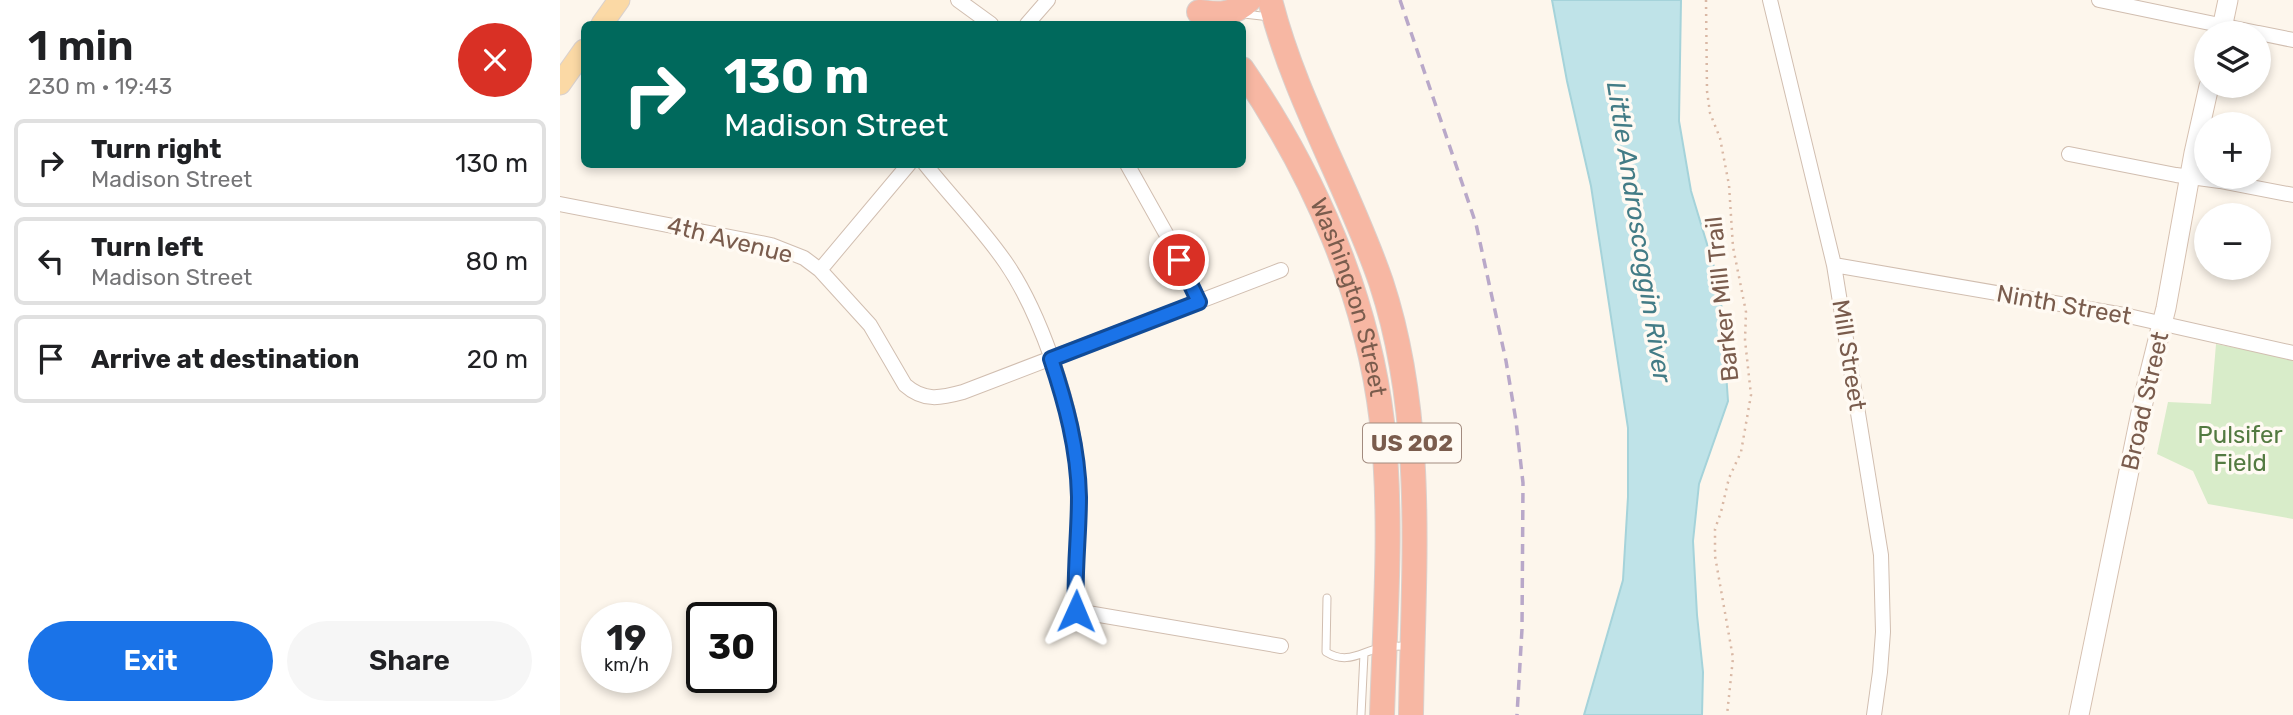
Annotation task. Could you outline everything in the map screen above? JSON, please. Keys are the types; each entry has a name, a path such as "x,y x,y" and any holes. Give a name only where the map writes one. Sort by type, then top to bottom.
{"highway":[{"path":"1199,12 1220,15 1241,6"},
{"name":"Washington Street","path":"1272,8 1298,87 1358,223 1381,283 1396,338 1408,402 1412,446 1412,646"},
{"name":"Washington Street","path":"1246,75 1282,131 1316,196 1344,264 1366,335 1378,394 1385,464 1387,532 1374,650 1382,715"},
{"name":"US 202","path":"1411,715 1412,646"}],"main road":[{"path":"604,21 619,0"},
{"path":"560,84 581,54"}],"street":[{"path":"958,0 987,21"},
{"path":"1030,21 1048,0"},
{"name":"Mill Street","path":"1770,0 1834,264 1881,555 1883,632 1881,672 1874,715"},
{"path":"2099,0 2194,23"},
{"path":"2224,21 2228,0"},
{"path":"2271,35 2293,40"},
{"name":"Broad Street","path":"2079,715 2146,388 2163,323 2207,98"},
{"path":"2069,154 2176,176 2293,195"},
{"path":"820,270 906,168"},
{"path":"928,168 1007,265 1027,301 1067,406 1076,456 1079,512 1076,611 1281,646"},
{"path":"1129,168 1169,239 1199,302"},
{"name":"4th Avenue","path":"560,204 771,245 804,258 820,270 870,325 899,378 919,396 949,396 1051,359"},
{"name":"Ninth Street","path":"1834,264 2163,323 2293,353"},
{"path":"1051,359 1281,270"}],"lane":[{"path":"1241,6 1272,8"},
{"path":"1327,598 1326,652 1336,658 1412,646"},
{"path":"1361,715 1374,650"}],"path":[{"name":"Barker Mill Trail","path":"1706,0 1707,90 1710,113 1720,138 1729,185 1733,247 1746,312 1745,340 1751,395 1741,452 1729,478 1714,529 1715,556 1732,658 1727,715"}],"green space":[{"name":"Pulsifer Field","path":"2216,344 2293,359 2293,519 2208,504 2193,471 2157,454 2168,402 2211,404"}],"water":[{"name":"Little Androscoggin River","path":"1552,0 1681,0 1679,121 1691,191 1720,287 1728,401 1699,484 1693,541 1703,672 1702,715 1584,715 1623,580 1628,497 1628,428 1591,186"}],"railway":[{"path":"1400,0 1476,224 1506,361 1516,421 1523,483 1522,629 1517,715"}],"route":[{"path":"1076,611 1079,512 1076,456 1067,406 1051,359 1199,302 1179,260"}]}
